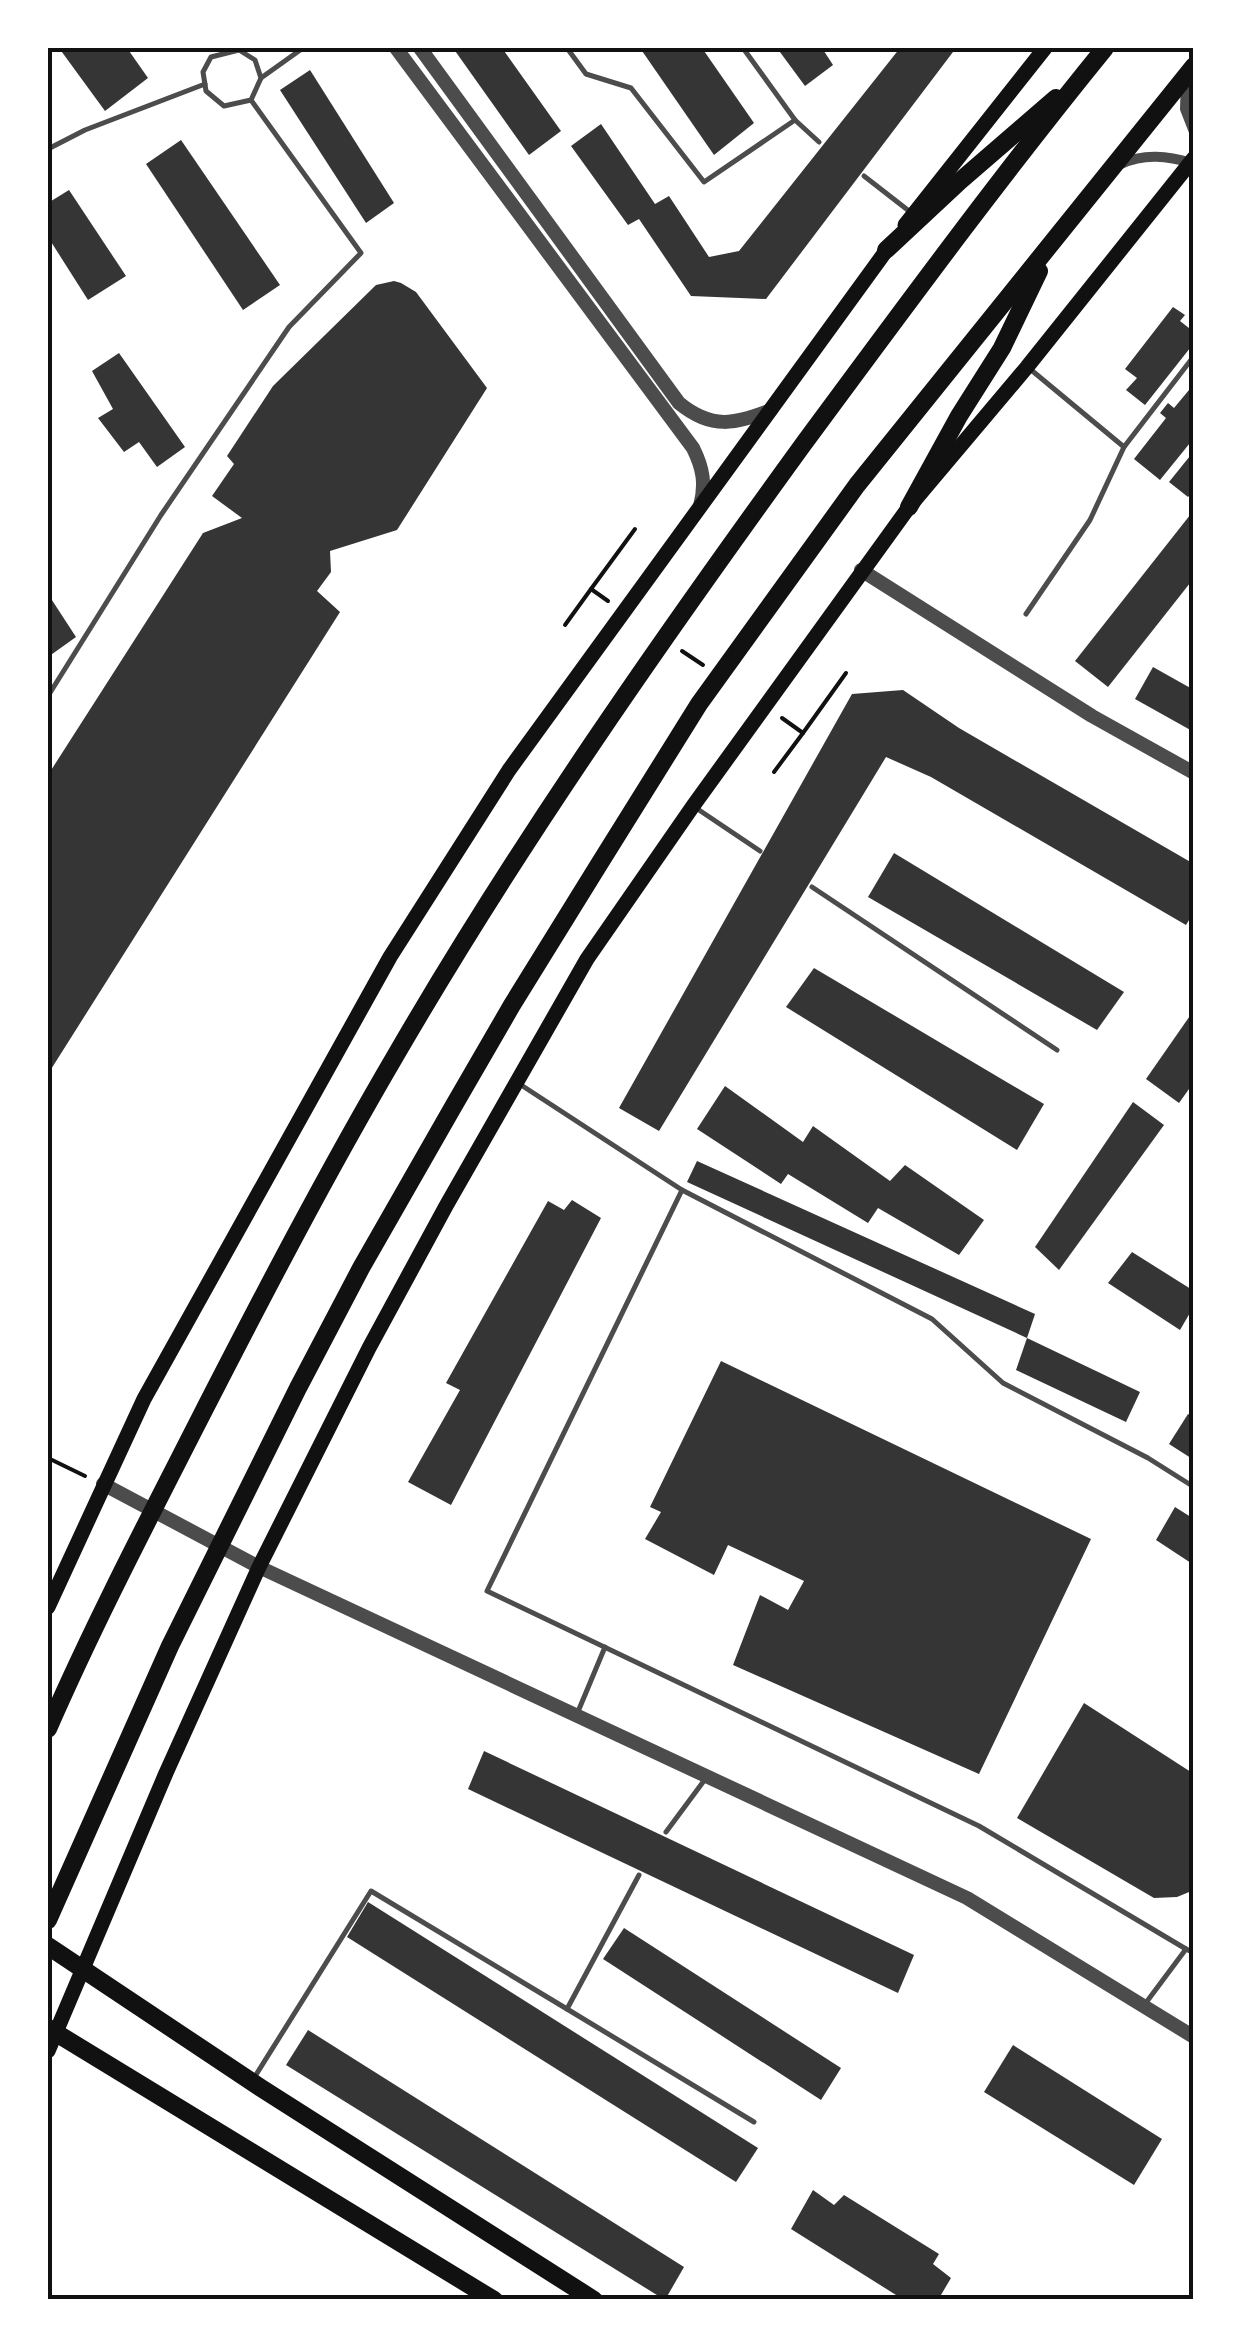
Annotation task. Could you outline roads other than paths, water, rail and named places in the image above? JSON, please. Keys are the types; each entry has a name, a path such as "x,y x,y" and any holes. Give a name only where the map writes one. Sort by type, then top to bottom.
{"main road":[{"path":"48,1607 144,1399 390,956 509,770 886,250 1044,48"},
{"path":"48,1729 271,1280 396,1055 508,872 644,666 882,337 1105,48"},
{"path":"48,1920 170,1646 248,1486 352,1285 512,1005 700,704 856,485 1190,70"},
{"path":"886,250 1083,75"},
{"path":"48,2051 52,2030 259,1567 369,1348 587,960 909,506 1192,162"},
{"path":"909,506 1002,348 1056,238"},
{"path":"48,1946 251,2082 594,2300"},
{"path":"52,2030 494,2300"}],"street":[{"path":"396,48 694,448 703,471 700,507"},
{"path":"420,48 680,403 704,419 719,422 733,423 772,410"},
{"path":"1190,70 1184,109 1194,132"},
{"path":"1112,169 1143,157 1192,162"},
{"path":"862,570 1092,716 1194,773"},
{"path":"103,1484 259,1567 966,1898 1194,2037"}],"lane":[{"path":"245,53 253,48"},
{"path":"251,100 261,78 303,48"},
{"path":"567,48 586,74 631,88 704,182 795,120"},
{"path":"743,48 795,120 819,142"},
{"path":"251,100 224,106 206,91 203,72 211,57 239,50 255,60 261,78"},
{"path":"48,149 85,130 205,84"},
{"path":"48,696 160,515 290,328 360,253 251,100"},
{"path":"864,176 913,214"},
{"path":"1026,614 1090,520 1124,447 1194,356"},
{"path":"1027,367 1124,447"},
{"path":"693,806 760,851"},
{"path":"812,887 1057,1050"},
{"path":"516,1081 682,1190 932,1319 1003,1382 1148,1458 1194,1487"},
{"path":"682,1190 487,1591 979,1826 1194,1954"},
{"path":"577,1714 605,1647"},
{"path":"666,1832 708,1776"},
{"path":"566,2009 639,1875"},
{"path":"251,2082 371,1891 754,2122"},
{"path":"1143,2006 1186,1949"}]}
